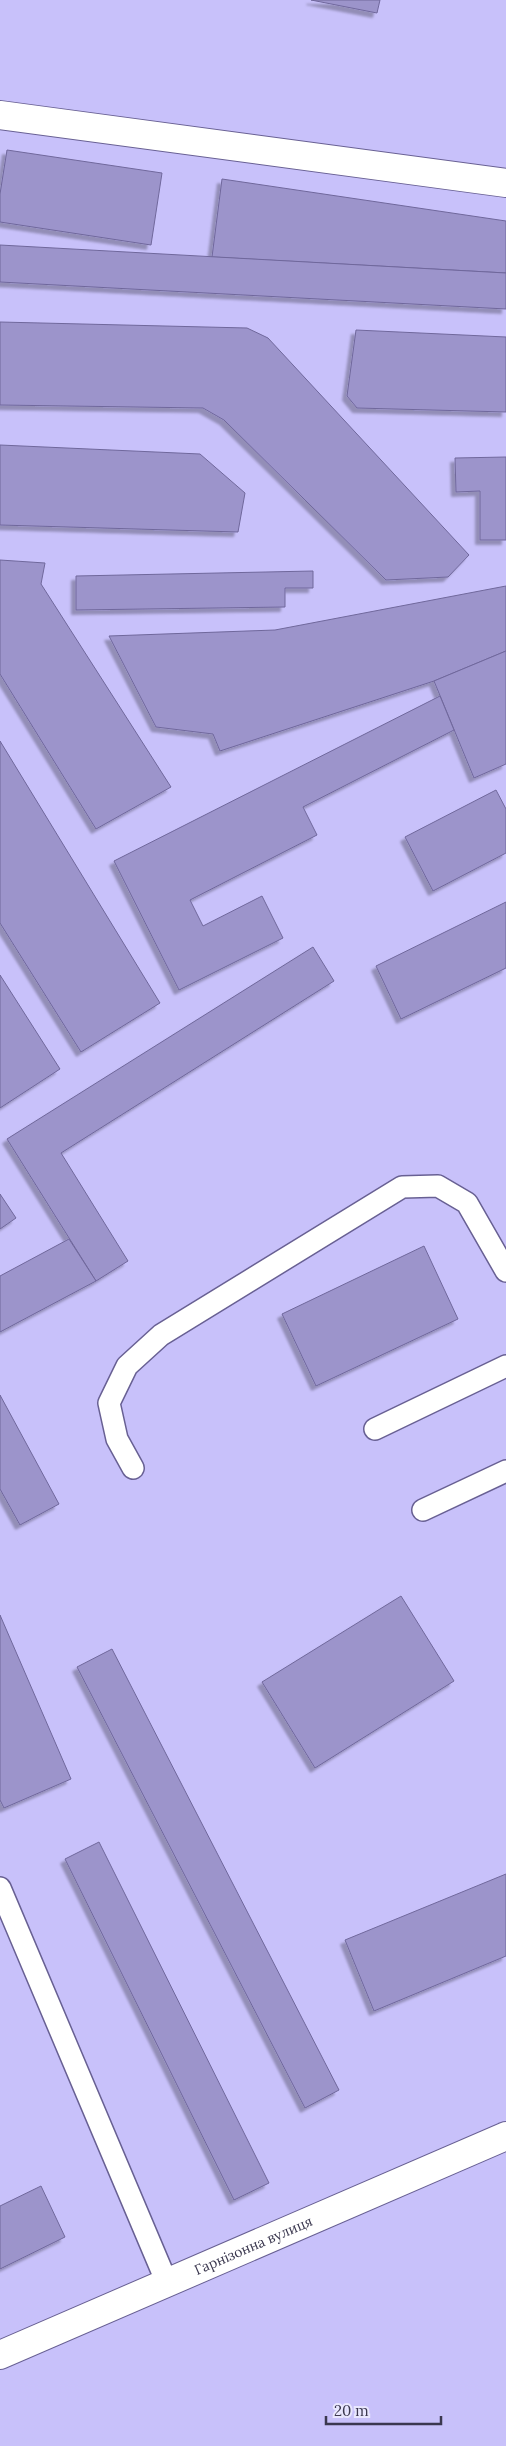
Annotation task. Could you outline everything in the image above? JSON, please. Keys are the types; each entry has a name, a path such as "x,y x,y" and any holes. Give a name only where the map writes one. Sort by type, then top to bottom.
{"street":[{"path":"0,115 506,183"},
{"name":"Гарнізонна вулиця","path":"0,2355 506,2136"}],"lane":[{"path":"132,1468 117,1439 109,1403 128,1366 161,1335 402,1187 438,1186 467,1204 506,1271"},
{"path":"375,1429 506,1366"},
{"path":"423,1510 506,1471"},
{"path":"0,1888 166,2283"}],"building":[{"path":"311,0 380,0 377,13"},
{"path":"7,150 162,173 151,245 0,222 0,194"},
{"path":"222,179 506,221 506,273 212,257"},
{"path":"0,245 506,273 506,309 0,282"},
{"path":"0,322 247,328 268,338 469,555 448,577 386,580 224,420 203,408 0,405"},
{"path":"356,330 506,337 506,412 357,408 347,396"},
{"path":"0,445 200,454 245,493 238,532 0,525"},
{"path":"506,457 506,540 480,540 480,491 456,492 455,458"},
{"path":"0,560 45,563 41,584 171,787 96,829 0,674"},
{"path":"313,571 313,588 285,588 285,607 76,610 76,576"},
{"path":"506,586 506,651 434,681 220,751 213,734 156,727 109,636 275,630"},
{"path":"506,651 506,764 474,778 434,681"},
{"path":"440,696 454,730 303,807 317,835 190,900 203,926 262,896 283,938 179,990 114,861"},
{"path":"0,741 160,1003 81,1052 0,923"},
{"path":"496,790 506,809 506,853 433,891 405,837"},
{"path":"506,902 506,968 401,1019 376,966"},
{"path":"313,947 334,981 61,1153 128,1261 96,1281 7,1139"},
{"path":"0,975 60,1069 0,1108"},
{"path":"0,1194 16,1218 0,1229"},
{"path":"69,1239 96,1281 0,1332 0,1276"},
{"path":"424,1246 458,1319 316,1386 282,1314"},
{"path":"0,1395 59,1504 20,1525 0,1489"},
{"path":"401,1596 454,1681 315,1768 262,1682"},
{"path":"0,1615 71,1779 4,1808 0,1800"},
{"path":"112,1649 339,2090 305,2108 77,1667"},
{"path":"99,1842 269,2183 234,2200 65,1859"},
{"path":"506,1874 506,1956 374,2011 345,1940"},
{"path":"41,2186 65,2237 0,2269 0,2206"}]}
